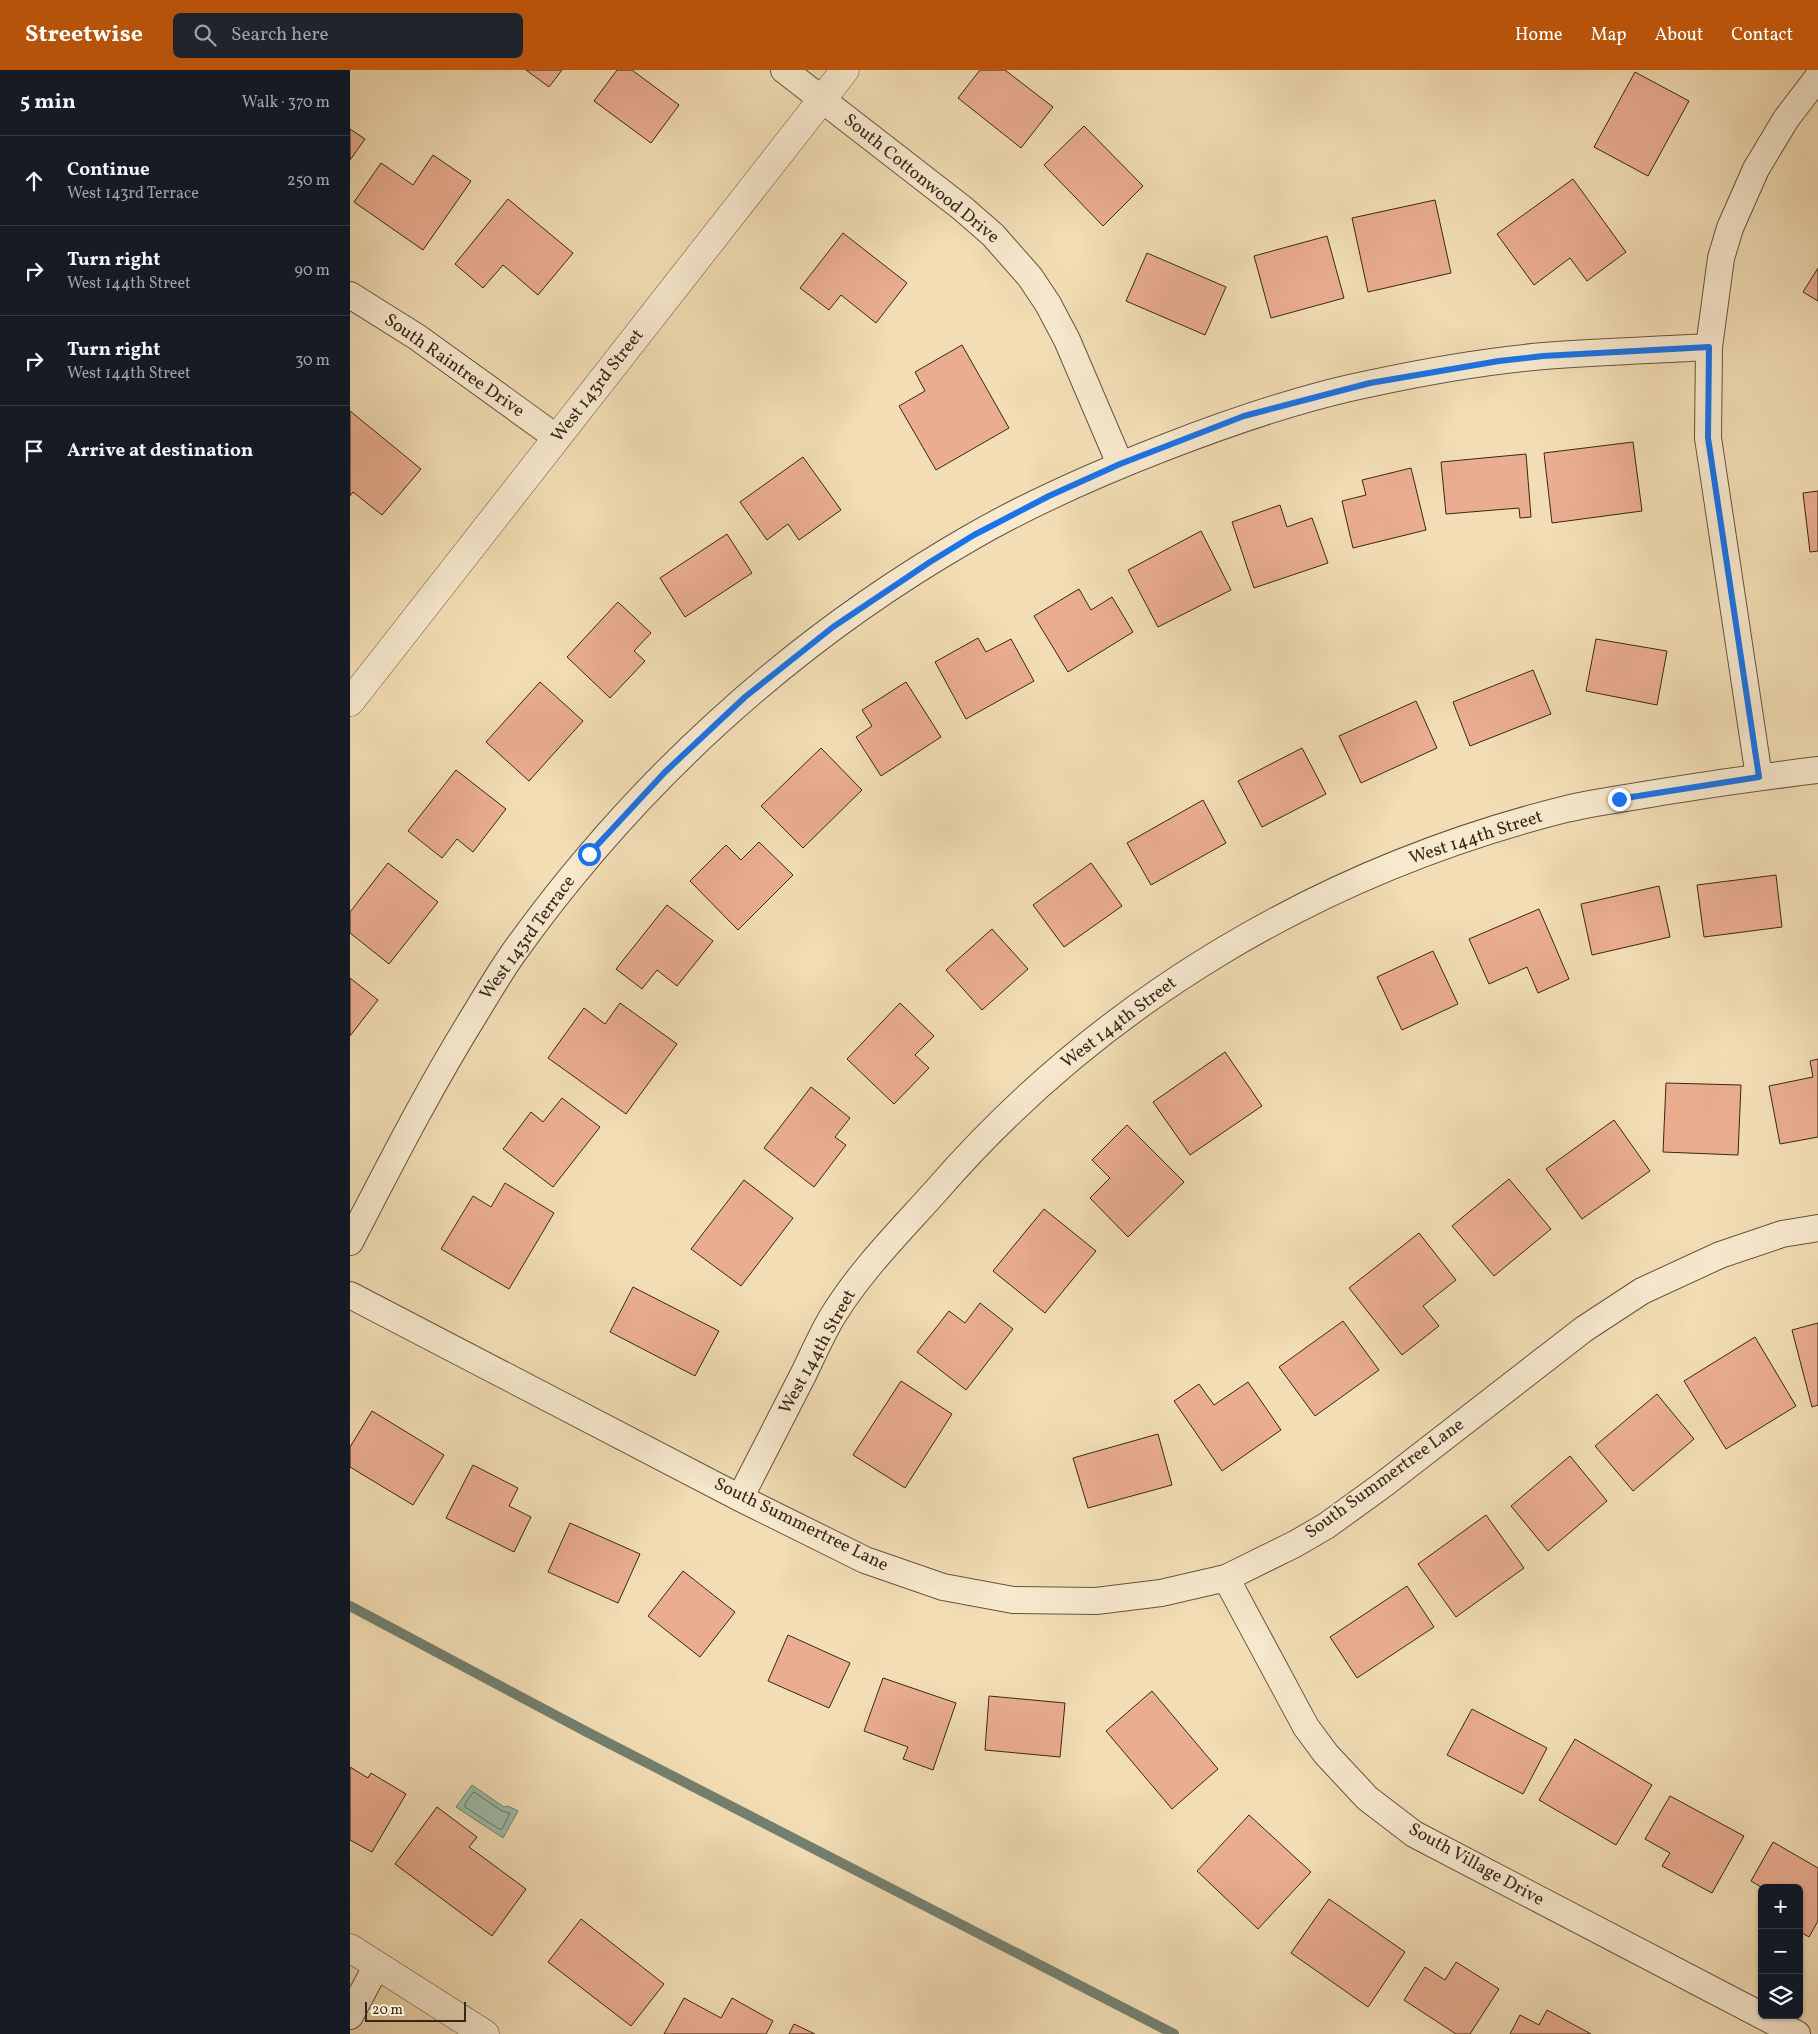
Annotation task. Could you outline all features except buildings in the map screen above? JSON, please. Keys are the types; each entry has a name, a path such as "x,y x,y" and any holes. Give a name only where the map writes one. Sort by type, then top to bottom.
{"street":[{"name":"South Cottonwood Drive","path":"784,70 987,229 1030,277 1048,304 1067,340 1120,464"},
{"name":"West 143rd Street","path":"350,702 845,70"},
{"path":"1759,777 1708,438 1709,347 1720,258 1730,228 1756,169 1786,119 1818,77"},
{"name":"South Raintree Drive","path":"350,295 417,337 557,438"},
{"name":"West 143rd Terrace","path":"350,1242 439,1072 510,957 589,854 665,772 745,697 833,627 930,562 974,535 1049,496 1120,464 1244,416 1370,383 1499,361 1534,357 1709,347"},
{"name":"West 144th Street","path":"740,1498 834,1315 857,1281 965,1157 1046,1078 1138,1006 1228,946 1245,937 1341,887 1443,845 1567,809 1759,777 1818,770"},
{"name":"South Summertree Lane","path":"350,1295 740,1498 865,1560 943,1587 1013,1600 1096,1602 1161,1593 1226,1578 1295,1544 1326,1526 1384,1484 1584,1329 1642,1291 1720,1254 1782,1234 1818,1228"},
{"name":"South Village Drive","path":"1226,1578 1306,1726 1326,1754 1367,1798 1414,1834 1797,2034"},
{"path":"350,1948 485,2034"},
{"path":"350,2016 377,1965"}],"water":[{"path":"472,1785 504,1807 508,1806 518,1811 503,1838 456,1807"}],"waterway":[{"path":"350,1606 585,1731 1174,2034"}],"route":[{"path":"589,854 665,772 745,697 833,627 974,535 1049,496 1120,464 1244,416 1370,383 1499,361 1543,356 1709,347 1708,438 1759,777 1619,799"}]}
